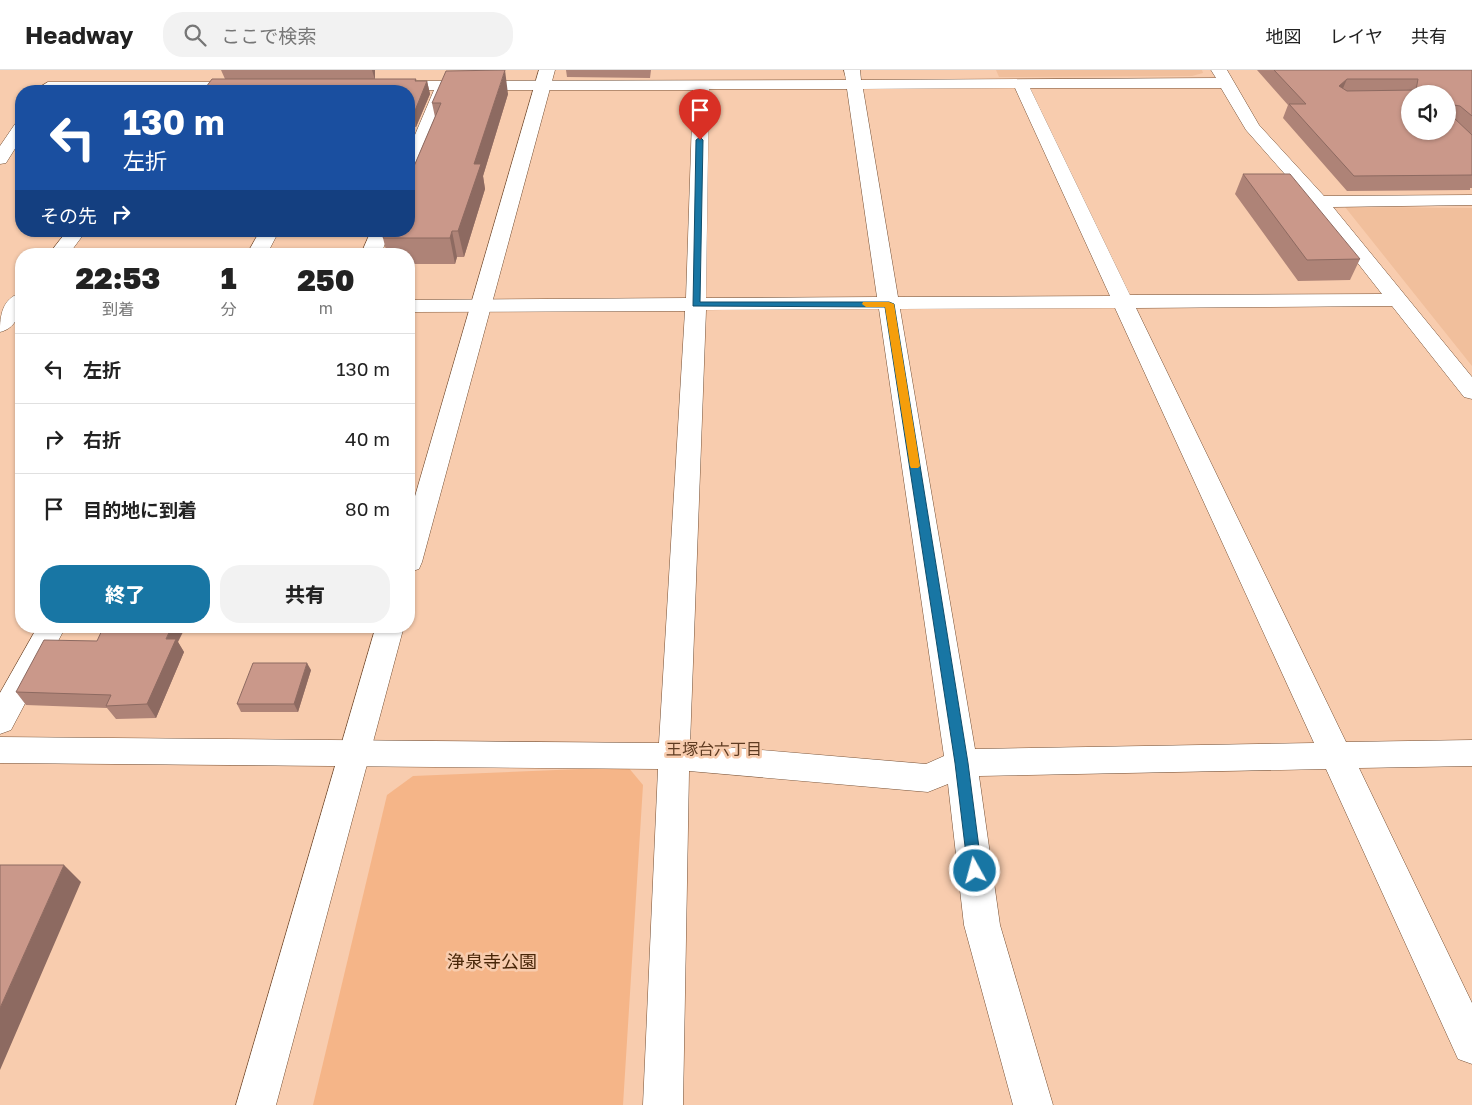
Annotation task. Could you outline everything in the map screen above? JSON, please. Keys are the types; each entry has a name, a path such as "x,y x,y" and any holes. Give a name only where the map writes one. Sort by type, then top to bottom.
{"street":[{"path":"50,85 63,70"},
{"path":"415,86 444,86 545,78 701,84 854,77 1020,83 1223,76 1252,127 1320,202 1472,392"},
{"path":"854,77 961,763 982,925 1033,1105"},
{"path":"415,541 545,78"},
{"path":"1020,83 1472,1045"},
{"path":"663,1105 674,756 696,305 701,84"},
{"path":"415,154 444,86"},
{"path":"0,159 15,136"},
{"path":"1320,202 1472,200"},
{"path":"63,248 72,237"},
{"path":"260,248 267,237"},
{"path":"415,306 1400,300"},
{"path":"0,326 14,306"},
{"path":"0,721 48,633"},
{"path":"256,1105 388,633"},
{"path":"0,750 674,756 928,778 961,763 1472,753"}],"shaded area":[{"path":"996,70 1202,70 1203,73 1192,76 999,77"},
{"path":"1345,207 1472,208 1472,366"}],"green space":[{"name":"浄泉寺公園","path":"628,767 643,785 623,1105 313,1105 387,795 413,776"}],"building":[{"path":"505,70 474,164 481,164 458,231 452,231 450,238 383,238 415,237 415,164 441,103 432,103 446,71"},
{"path":"1274,70 1472,70 1472,116 1460,106 1456,105 1456,85 1417,85 1418,79 1347,79 1339,86 1347,91 1401,90 1401,140 1456,140 1456,120 1472,135 1472,175 1354,176 1289,104 1306,104"},
{"path":"212,79 416,79 415,81 427,81 415,111 415,85 208,85"},
{"path":"1243,174 1290,174 1360,259 1307,260"},
{"path":"101,633 169,633 166,639 176,639 147,704 106,706 111,695 16,692 44,640 97,641"},
{"path":"253,663 307,663 294,704 237,704"},
{"path":"0,865 64,865 0,1008"}],"slow traffic":[{"path":"866,304 889,304 915,466"}],"district":[{"name":"王塚台六丁目","path":"714,749"}],"route":[{"path":"700,140 696,305 889,304 961,763 975,871"}]}
